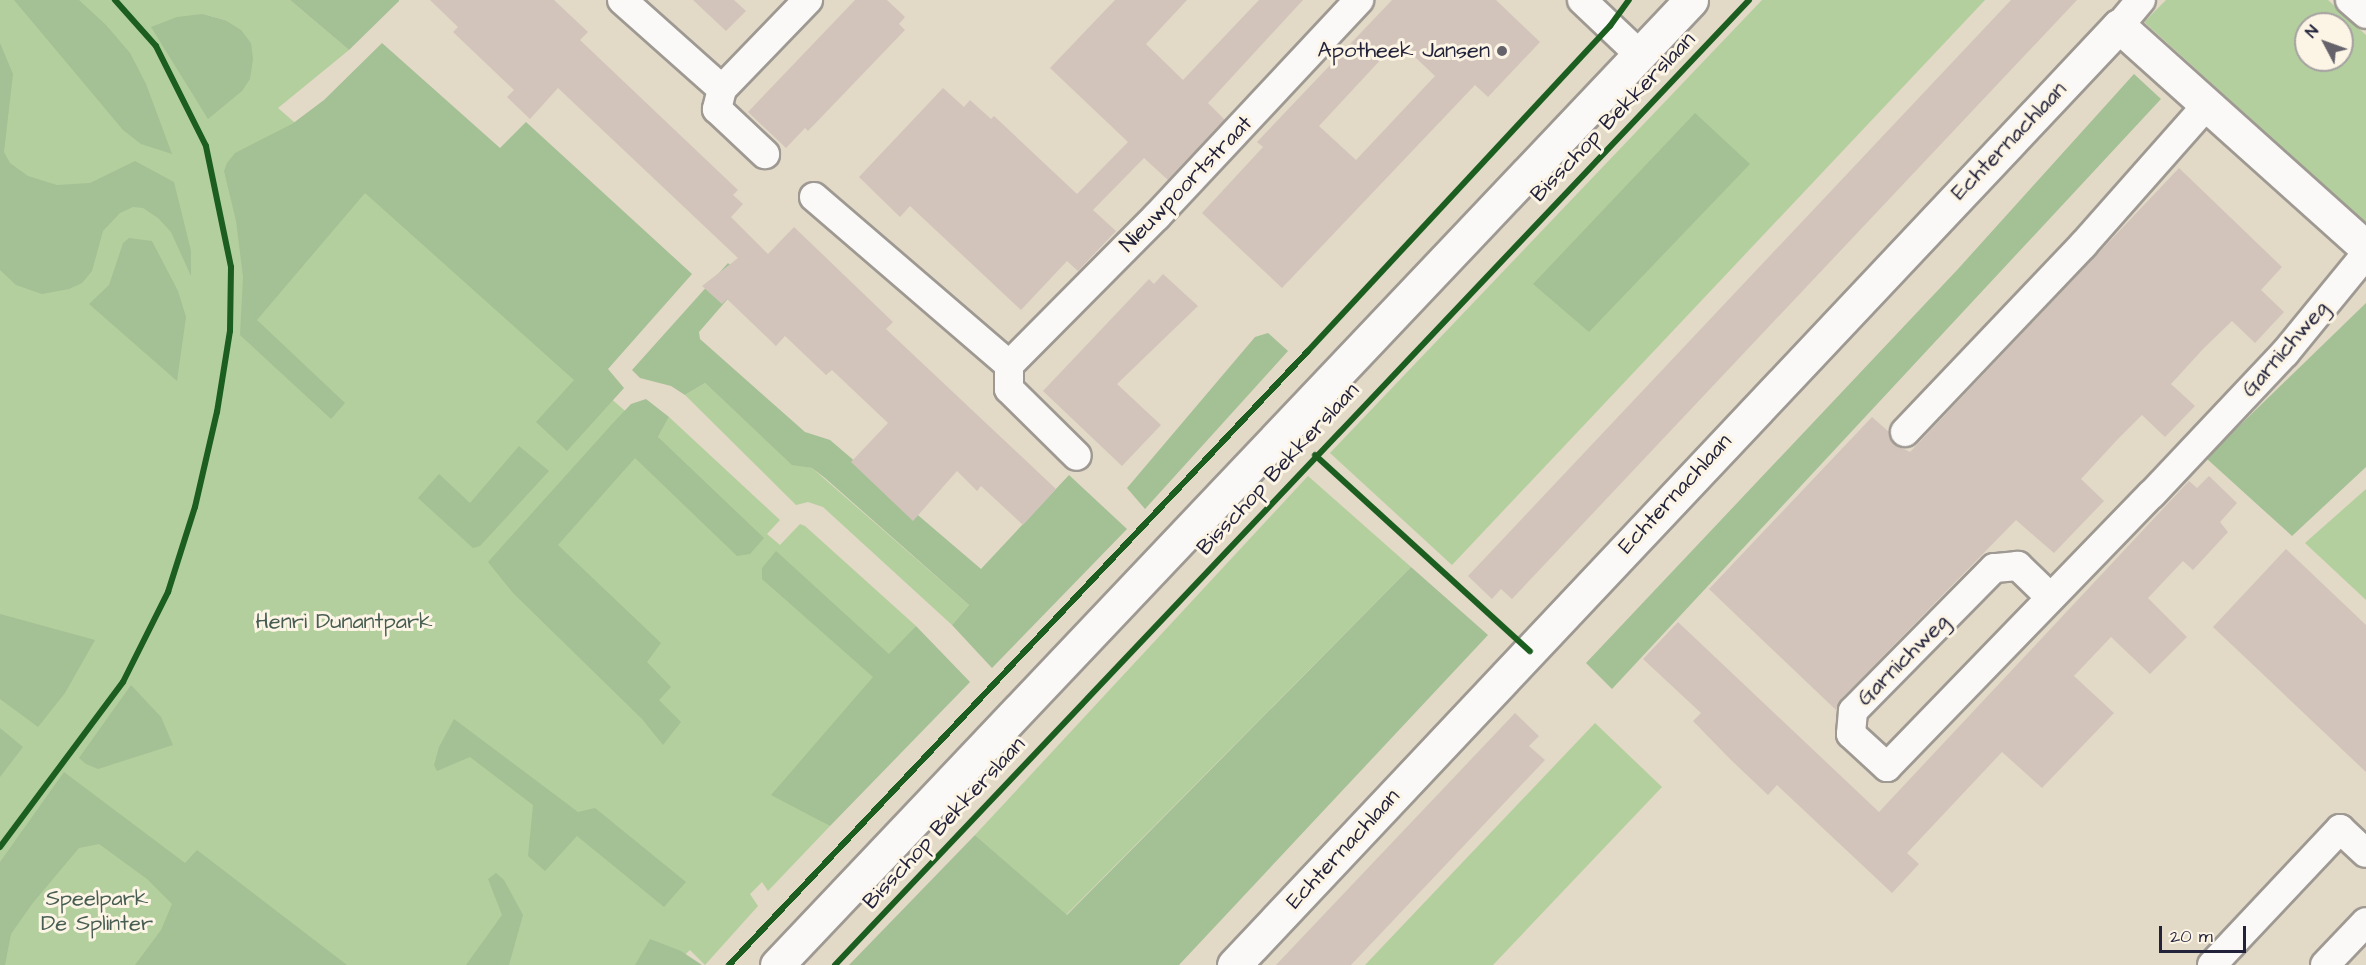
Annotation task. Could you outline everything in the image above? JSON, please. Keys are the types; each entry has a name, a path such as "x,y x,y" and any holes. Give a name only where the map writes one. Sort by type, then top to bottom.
{"street":[{"path":"622,0 722,89"},
{"path":"765,154 717,109 722,89 808,0"},
{"name":"Nieuwpoortstraat","path":"1010,365 1157,216 1359,0"},
{"path":"1582,0 1639,54"},
{"name":"Bisschop Bekkerslaan","path":"777,965 1691,0"},
{"name":"Echternachlaan","path":"1234,965 2119,26 2140,0"},
{"path":"2350,0 2366,14"},
{"path":"2119,26 2366,248"},
{"path":"1905,432 2083,244 2207,105"},
{"path":"814,197 1010,365 1009,389 1077,456"},
{"name":"Garnichweg","path":"2050,597 2018,566 1994,568 1853,711 1851,734 1887,767 2284,353 2366,254"},
{"path":"2212,965 2340,829 2366,853"},
{"path":"2325,965 2366,922"}],"green space":[{"name":"Henri Dunantpark","path":"0,0 290,0 349,50 278,108 663,444 658,437 669,417 780,520 767,534 780,545 800,524 805,526 916,626 897,647 823,822 830,826 768,891 762,882 750,894 758,906 705,965 690,950 674,965 0,965","holes":["203,14 225,20 251,43 250,79"]},
{"path":"14,0 79,0 106,25 130,53 146,84 172,154 141,144 123,130"},
{"path":"290,0 399,0 399,1 349,50"},
{"path":"1762,0 1985,0 1452,565 1330,453"},
{"path":"2166,0 2328,0 2341,12 2294,12 2294,72 2354,72 2354,24 2366,35 2366,223 2144,22"},
{"path":"203,14 225,20 241,30 251,43 253,59 250,79 242,91 208,119 151,27 177,17"},
{"path":"0,43 13,74 4,152 10,163 28,176 57,185 90,183 135,161 174,182 191,251 191,276 171,232 158,218 143,208 133,207 120,213 103,231 92,271 82,283 69,289 42,294 16,285 0,270"},
{"path":"382,43 500,148 526,122 692,274 608,369 624,388 567,451 536,422 574,380 365,193 257,320 345,403 331,419 240,335 243,277 236,221 224,171 227,163 235,153 292,124 324,100"},
{"path":"2134,74 2161,99 1612,689 1586,663 1958,269"},
{"path":"1695,113 1750,164 1589,332 1533,284"},
{"path":"129,238 152,241 178,291 186,317 177,381 89,304 109,285 123,243"},
{"path":"728,263 745,279 699,332 700,339 805,432 830,440 981,569 1069,475 1127,529 992,668 952,625 969,605 825,478 812,468 792,465 705,383 685,395 671,386 640,378 632,370"},
{"path":"2366,303 2366,467 2292,536 2206,458"},
{"path":"1268,333 1288,351 1145,509 1127,488 1255,337"},
{"path":"705,383 792,464 812,468 969,605 952,625 823,507 808,502 796,505 685,395"},
{"path":"646,399 669,417 658,437 764,538 750,554 737,556 635,458 558,545 661,643 647,662 671,687 659,700 681,722 663,745 642,719 513,593 488,562 631,404"},
{"path":"519,446 549,471 480,546 473,548 418,498 439,474 470,503"},
{"path":"1308,476 1411,567 1066,915 975,835"},
{"path":"2366,489 2366,600 2305,543"},
{"path":"776,551 889,654 916,626 970,682 830,826 771,795 873,677 762,579 762,568"},
{"path":"1411,567 1488,635 1179,965 849,965 975,835 1067,915"},
{"path":"0,614 95,640 65,693 38,727 0,699"},
{"path":"131,685 161,717 173,745 98,769 86,764 79,758"},
{"path":"454,719 578,812 595,808 686,882 664,907 577,836 545,871 528,856 533,805 470,757 437,771 434,765 439,747"},
{"path":"1595,723 1662,787 1493,965 1365,965"},
{"path":"0,728 23,747 0,777"},
{"path":"64,772 185,863 197,850 347,965 135,965 161,930 172,904 147,879 99,844 79,848 32,904 11,934 5,965 0,965 0,862"},
{"path":"496,873 504,880 523,915 509,965 466,965 502,915 488,879"},
{"path":"650,939 681,951 702,965 635,965"}],"building":[{"path":"430,0 554,0 588,32 580,40 738,190 733,195 743,204 731,217 768,254 794,227 893,322 886,329 1056,489 1023,525 981,486 977,491 957,471 913,521 851,462 888,423 832,370 826,375 785,336 776,346 727,299 722,304 702,286 738,258 558,88 530,119 507,97 514,90 453,32 458,27"},
{"path":"693,0 734,0 746,11 726,31"},
{"path":"855,0 887,0 905,17 899,24 905,30 808,131 805,128 786,148 748,112"},
{"path":"1115,0 1187,0 1146,44 1183,80 1259,0 1303,0 1208,103 1225,120 1168,180 1144,158 1093,210 1116,231 1078,271 1067,261 1021,310 910,206 900,217 859,177 943,88 964,107 970,100 991,119 994,116 1077,194 1128,142 1050,68"},
{"path":"1392,0 1496,0 1540,42 1488,97 1475,85 1282,288 1202,213 1263,147 1257,142","holes":["1398,41 1435,76 1356,160 1319,126"]},
{"path":"2011,0 2077,0 1512,599 1501,589 1492,599 1468,576"},
{"path":"2179,168 2282,267 2261,290 2284,312 2255,343 2232,321 2171,384 2195,406 2165,437 2142,415 2081,479 2104,501 2054,553 2016,520 1841,699 1836,710 1709,589 1872,417 1889,432 1894,444 1910,452"},
{"path":"1163,274 1198,306 1117,384 1161,425 1122,466 1043,391 1149,279 1154,284"},
{"path":"2209,476 2237,503 2220,522 2228,532 2193,570 2183,561 2148,598 2187,637 2150,674 2111,637 2074,676 2114,713 2042,788 2002,752 1907,853 1919,864 1892,893 1777,785 1768,795 1693,721 1701,713 1643,659 1678,622 1879,812 2189,481 2197,488"},
{"path":"2286,549 2366,625 2366,772 2213,627"},
{"path":"1515,713 1539,736 1529,746 1545,760 1351,965 1276,965"}],"cycle path":[{"path":"0,847 123,682 168,592 195,507 217,412 230,331 231,267 206,146 156,46 115,0"},
{"path":"729,965 1307,352 1610,26 1629,0"},
{"path":"835,965 1749,0"},
{"path":"1315,455 1530,651"}],"place":[{"name":"Apotheek Jansen","path":"1502,51"}],"park label":[{"name":"Speelpark De Splinter","path":"97,910"}]}
